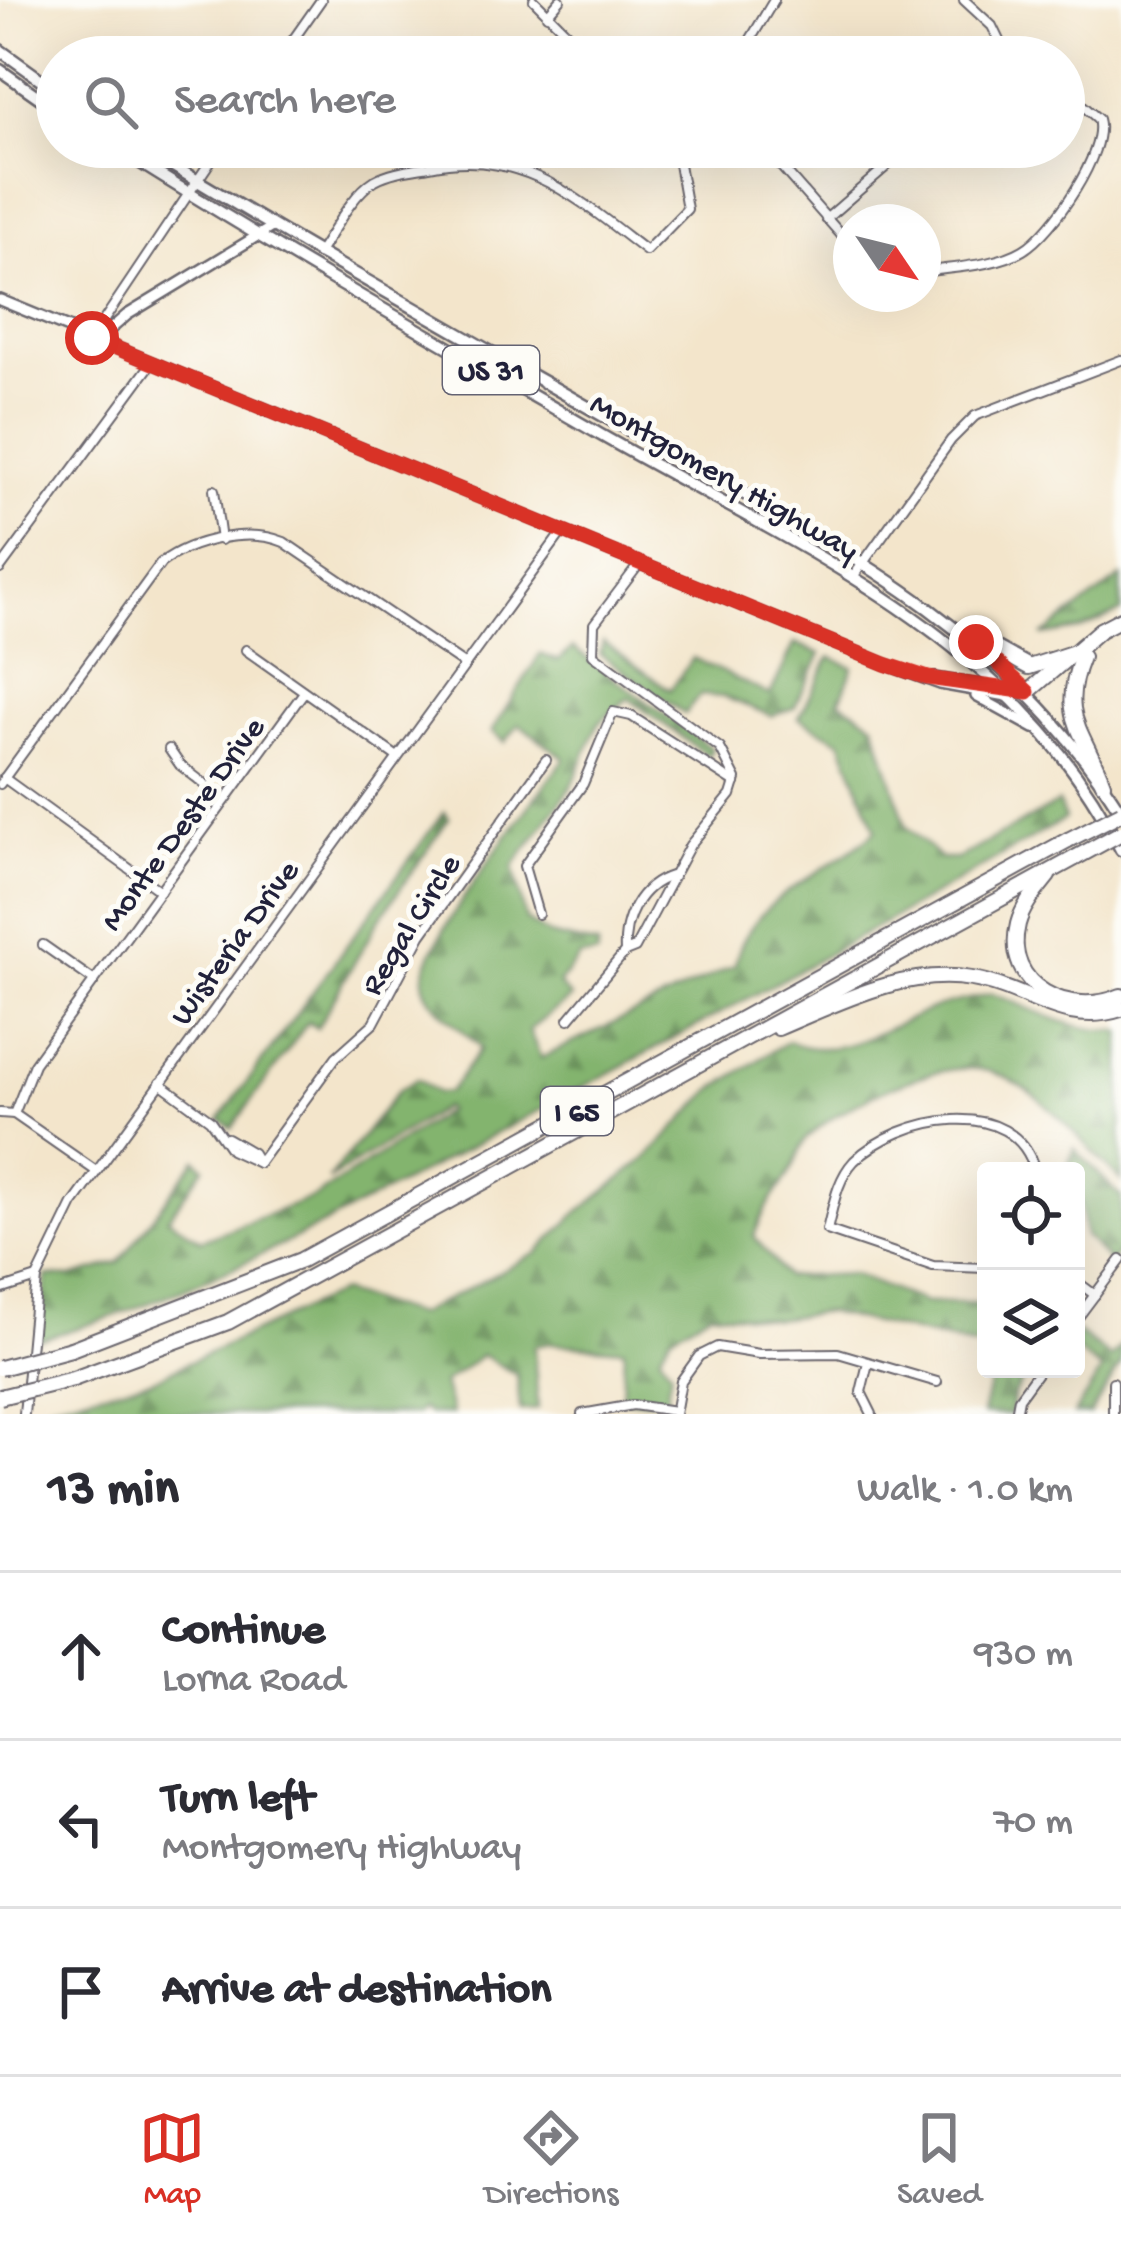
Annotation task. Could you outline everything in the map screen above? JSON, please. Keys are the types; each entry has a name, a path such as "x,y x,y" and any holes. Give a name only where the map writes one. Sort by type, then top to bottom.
{"highway":[{"path":"962,630 1029,667 1078,655 1121,619"},
{"path":"1020,694 1121,630"},
{"path":"1078,655 1072,692 1074,727 1103,783"},
{"name":"I 65","path":"0,1368 71,1349 301,1260 1121,812"},
{"name":"I 65","path":"0,1397 73,1378 228,1322 1121,833"},
{"path":"1055,868 1018,924 1019,958 1027,976 1065,1004 1096,1006 1121,997"},
{"path":"712,1055 877,989 943,976 994,984 1070,1016 1121,1009"}],"main road":[{"path":"0,50 36,76"},
{"path":"0,70 36,95"},
{"name":"Montgomery Highway","path":"148,168 257,236 854,577 971,659 1020,694 1121,850"},
{"name":"Montgomery Highway","path":"176,168 318,254 863,562 962,630 1103,783 1121,812"}],"street":[{"path":"296,36 321,0"},
{"path":"534,0 569,36"},
{"path":"547,15 560,0"},
{"path":"753,36 774,0"},
{"path":"964,0 997,36"},
{"path":"941,269 1010,256 1038,239 1099,152 1098,119 1085,107"},
{"path":"94,339 206,168"},
{"path":"318,254 376,180 429,168"},
{"path":"516,168 606,217 646,251 687,209 680,168"},
{"path":"782,168 833,227"},
{"path":"826,219 885,168"},
{"path":"94,339 272,227"},
{"path":"0,300 562,532 966,690 1049,739"},
{"path":"854,577 975,416 1121,361"},
{"path":"0,569 151,364"},
{"path":"214,490 221,540"},
{"name":"Wisteria Drive","path":"24,1414 37,1278 60,1227 96,1171 562,532"},
{"path":"160,891 2,781 161,563 187,547 221,540 263,535 284,542 464,665"},
{"path":"640,563 594,624 593,654 720,748 735,783"},
{"path":"246,650 396,756"},
{"path":"953,679 964,676 971,659"},
{"path":"928,678 1020,694"},
{"path":"966,690 1020,694"},
{"name":"Monte Deste Drive","path":"14,1114 34,1064 304,692"},
{"path":"538,914 524,866 583,784 613,712 631,716 735,783"},
{"path":"169,749 180,765 225,800"},
{"name":"Regal Circle","path":"160,1083 227,1138 231,1150 259,1163 336,1057 374,1023 421,935 546,760"},
{"path":"569,1019 625,952 635,948 673,876 735,783"},
{"path":"625,952 623,931 635,905 656,881 673,876"},
{"path":"44,945 93,980"},
{"path":"0,1113 14,1114 96,1171"},
{"path":"977,1268 933,1266 827,1230 845,1173 871,1148 946,1121 982,1120 1016,1135 1030,1162"},
{"path":"1085,1305 1121,1260"},
{"path":"0,1290 37,1278"},
{"path":"1085,1287 1095,1294"},
{"path":"582,1414 632,1406 675,1412 681,1381 700,1356 717,1347 759,1354 838,1353 937,1382"},
{"path":"868,1363 861,1393 872,1414"},
{"path":"1016,1414 1019,1398 1033,1378"},
{"path":"1113,1382 1113,1414"}],"green space":[{"path":"1121,577 1121,612 1079,630 1042,636"},
{"path":"603,642 670,690 693,658 770,695 795,643 821,654 794,708 772,716 724,697 700,695 685,714 600,654"},
{"path":"573,648 712,749 708,756 628,698 598,724 572,786 513,867 526,920 549,935 598,946 597,955 580,957 558,984 571,998 529,1030 541,1058 735,965 743,941 773,903 876,830 841,741 799,718 830,657 853,667 840,701 874,723 906,826 941,859 957,859 1058,803 1065,819 776,983 320,1226 153,1302 36,1340 47,1276 71,1277 119,1263 196,1159 204,1167 168,1218 201,1240 315,1197 447,1111 444,1107 328,1180 398,1091 417,1079 438,1093 449,1092 481,1048 433,1003 424,986 426,968 457,908 565,758 519,724 505,742 492,731 540,654 558,661"},
{"path":"444,812 449,818 378,921 317,1028 308,1022 232,1128 220,1119"},
{"path":"992,994 1068,1023 1121,1031 1121,1181 1025,1088 988,1071 945,1071 870,1097 811,1134 754,1236 786,1277 852,1274 925,1303 977,1303 977,1347 826,1312 775,1319 711,1311 670,1336 660,1355 671,1371 666,1400 622,1401 624,1349 551,1343 534,1346 538,1409 520,1410 517,1375 482,1355 443,1383 452,1414 429,1414 421,1408 416,1414 43,1414 48,1404 151,1380 340,1292 416,1315 537,1253 575,1215 647,1158 712,1090 788,1041 807,1047 845,1045 937,1007"},
{"path":"1074,1148 1121,1197 1121,1249 1110,1263 1085,1236 1085,1162 1069,1162"},
{"path":"1085,1338 1111,1358 1121,1346 1121,1364 1090,1414 1074,1414 1102,1370 1085,1358"},
{"path":"991,1378 1023,1378 1013,1395 1011,1414 982,1414"}],"route":[{"path":"92,338 885,664 928,678 1028,692 976,642"}]}
